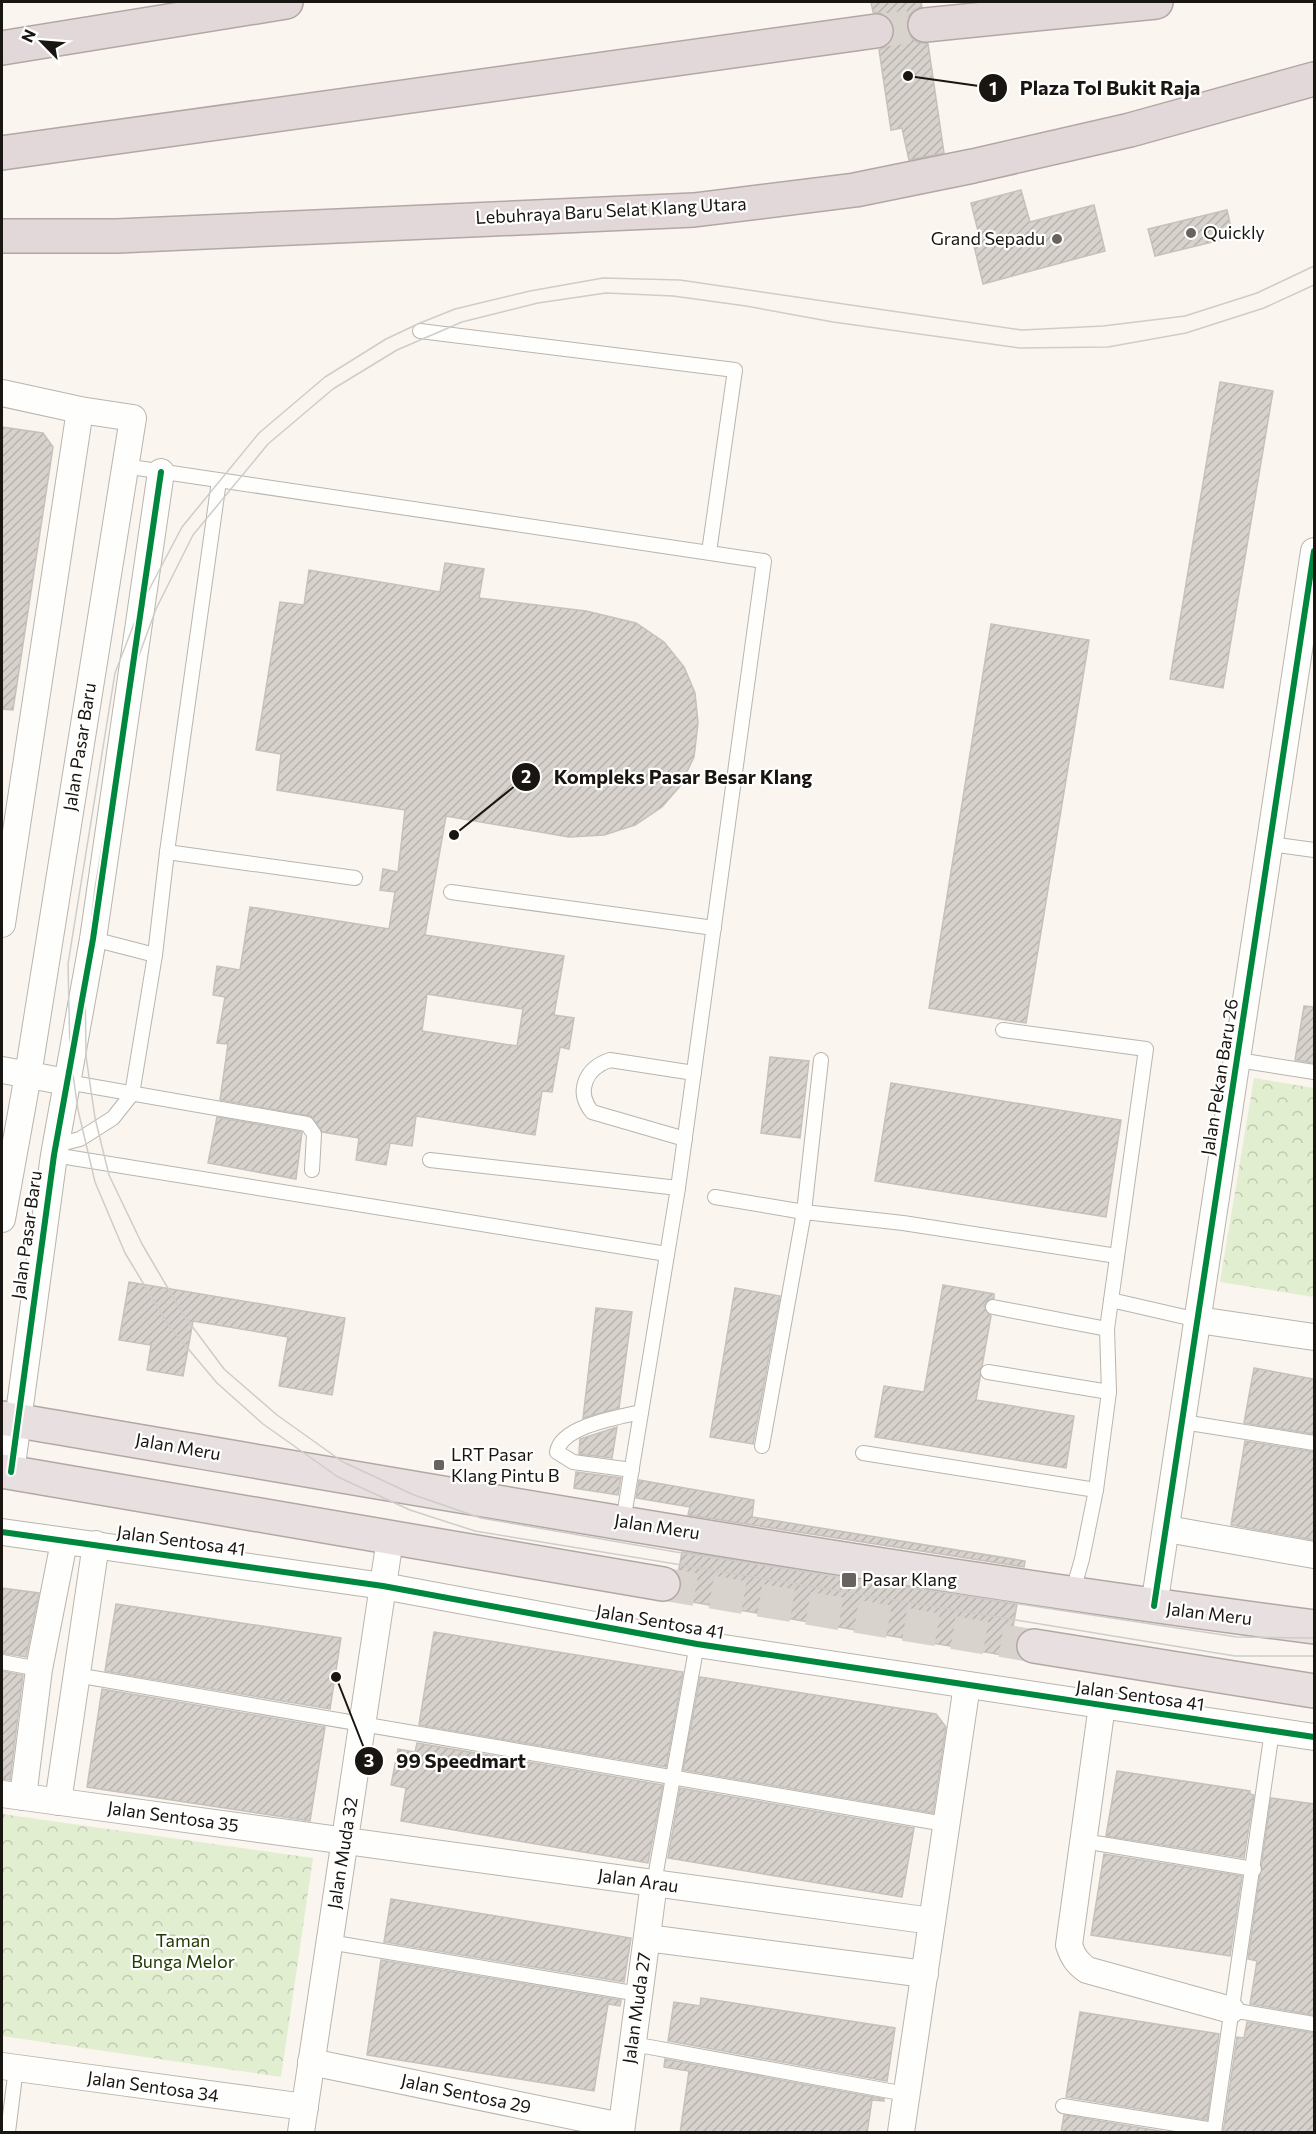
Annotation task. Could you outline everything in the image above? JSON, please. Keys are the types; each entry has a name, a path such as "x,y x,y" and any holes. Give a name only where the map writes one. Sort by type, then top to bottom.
{"highway":[{"path":"2,48 286,2"},
{"path":"925,25 1156,2"},
{"path":"2,153 876,31"},
{"name":"Lebuhraya Baru Selat Klang Utara","path":"2,236 117,236 706,208 855,190 973,166 1130,130 1314,79"},
{"name":"Jalan Meru","path":"9,1419 623,1522 1154,1606 1314,1628"},
{"path":"6,1472 663,1584"},
{"path":"1034,1646 1314,1691"}],"street":[{"path":"2,393 80,410 2,924"},
{"name":"Jalan Pasar Baru","path":"3,1204 28,1075 133,418 80,410"},
{"name":"Jalan Pasar Baru","path":"6,1472 9,1419 93,939 161,472"},
{"name":"Jalan Pekan Baru 26","path":"1154,1606 1270,844 1312,590 1314,551"},
{"path":"2,1070 67,1082"},
{"path":"1198,1320 1314,1337"},
{"path":"1167,1529 1314,1555"},
{"name":"Jalan Sentosa 41","path":"2,1532 383,1586 697,1644 1314,1737"},
{"name":"Jalan Muda 32","path":"301,2133 364,1725 390,1539"},
{"path":"12,1795 64,1542"},
{"path":"58,1802 96,1544"},
{"path":"901,2133 967,1685"},
{"path":"1102,1706 1069,1945 1079,1965 1087,1970 1232,2010"},
{"name":"Jalan Sentosa 35","path":"12,1795 345,1840"},
{"name":"Jalan Arau","path":"345,1840 932,1921"},
{"name":"Jalan Muda 27","path":"621,2129 654,1883"},
{"path":"647,1938 925,1974"},
{"name":"Jalan Sentosa 29","path":"311,2062 621,2129"},
{"name":"Jalan Sentosa 34","path":"9,2068 304,2107"}],"lane":[{"path":"420,331 735,370 709,552"},
{"path":"124,466 764,561 678,1188 623,1522"},
{"path":"55,1150 80,1139 113,1118 132,1094 155,955 166,852 219,481"},
{"path":"1270,844 1314,850"},
{"path":"166,852 355,878"},
{"path":"451,892 714,928"},
{"path":"93,939 155,955"},
{"path":"1003,1030 1146,1049 1107,1329 1109,1392 1096,1490 1072,1593"},
{"path":"685,1139 592,1113 586,1105 583,1089 587,1074 599,1064 610,1060 694,1073"},
{"path":"762,1446 804,1212 821,1060"},
{"path":"1238,1060 1314,1072"},
{"path":"67,1082 307,1124 314,1134 312,1170"},
{"path":"55,1150 667,1254"},
{"path":"430,1161 678,1188"},
{"path":"715,1197 804,1212 903,1222 1117,1256"},
{"path":"1111,1300 1198,1320"},
{"path":"993,1307 1107,1329"},
{"path":"988,1372 1109,1392"},
{"path":"632,1470 573,1462 557,1452 562,1440 578,1431 598,1422 641,1412"},
{"path":"1183,1422 1314,1443"},
{"path":"863,1453 1096,1490"},
{"path":"654,1883 697,1644"},
{"path":"2,1662 39,1669"},
{"path":"76,1675 945,1824"},
{"path":"1063,2106 1214,2131 1254,1869 1272,1731"},
{"path":"1083,1841 1254,1869"},
{"path":"329,1942 639,1994"},
{"path":"1232,2010 1314,2024"},
{"path":"633,2044 906,2094"},
{"path":"8,2133 9,2068"}],"green space":[{"path":"1254,1078 1314,1088 1314,1297 1220,1282"},
{"name":"Taman Bunga Melor","path":"2,1814 313,1858 281,2077 2,2036"}],"building":[{"path":"871,2 921,2 922,7 914,10 908,17 906,27 910,36 917,42 928,44 944,153 909,160 902,128 891,130 879,50 893,39 894,28 891,20 884,14 873,12"},
{"path":"1021,190 1030,222 1094,205 1105,251 983,284 972,237 979,235 971,203"},
{"name":"Quickly","path":"1227,210 1233,237 1155,256 1148,229"},
{"path":"1220,382 1273,391 1223,688 1170,679"},
{"path":"2,427 43,433 53,447 13,710 2,709"},
{"path":"445,563 484,569 479,598 586,611 636,623 664,642 684,667 695,693 698,723 694,757 680,786 662,807 635,825 604,835 569,837 446,816 425,935 564,956 554,1015 574,1018 569,1049 560,1047 552,1092 542,1091 535,1135 416,1116 412,1146 390,1143 386,1165 356,1160 359,1138 322,1132 311,1116 220,1100 228,1044 217,1043 225,997 213,995 217,966 240,970 250,907 389,929 395,892 380,890 383,869 398,872 405,810 277,790 281,754 256,750 280,602 304,605 309,570 440,592","holes":["427,994 523,1009 517,1046 422,1031"]},
{"path":"991,624 1089,640 1026,1023 929,1008"},
{"path":"1304,1006 1314,1007 1314,1063 1295,1060"},
{"path":"770,1057 809,1061 800,1138 761,1133"},
{"path":"891,1083 1121,1120 1106,1217 875,1181"},
{"path":"217,1117 302,1132 296,1179 208,1163"},
{"path":"129,1282 345,1318 332,1395 279,1386 288,1337 193,1321 183,1376 147,1370 151,1345 119,1340"},
{"path":"943,1285 994,1294 994,1298 987,1301 984,1306 991,1316 976,1400 1074,1416 1066,1468 875,1437 884,1386 924,1392"},
{"path":"735,1288 780,1296 753,1444 710,1437"},
{"path":"596,1308 632,1312 619,1408 583,1418"},
{"path":"1254,1368 1314,1379 1314,1434 1244,1423"},
{"path":"617,1427 612,1458 579,1454 580,1439"},
{"path":"1245,1441 1314,1452 1314,1540 1231,1525"},
{"path":"576,1472 621,1478 618,1495 574,1488"},
{"path":"639,1480 754,1500 752,1517 1025,1561 1024,1567 688,1515 690,1507 636,1498"},
{"path":"682,1552 1017,1604 1008,1656 674,1599 681,1588 678,1574"},
{"path":"2,1588 39,1593 26,1657 2,1653"},
{"path":"116,1604 341,1638 330,1709 105,1671"},
{"path":"434,1632 683,1672 666,1767 419,1725"},
{"path":"2,1671 23,1675 10,1780 2,1779"},
{"path":"700,1677 936,1714 946,1727 933,1813 683,1770"},
{"path":"102,1689 325,1727 310,1821 87,1787"},
{"path":"417,1743 663,1785 648,1863 401,1821 406,1788 391,1785 398,1749 415,1752"},
{"path":"1117,1771 1250,1791 1250,1794 1254,1795 1244,1858 1106,1836"},
{"path":"680,1788 914,1828 902,1897 668,1858"},
{"path":"1271,1798 1314,1804 1314,2015 1250,2004 1257,1961 1248,1959"},
{"path":"1104,1854 1242,1876 1230,1956 1091,1935"},
{"path":"391,1899 631,1938 624,1982 384,1942"},
{"path":"381,1960 621,2000 620,2006 608,2004 594,2091 367,2055"},
{"path":"701,1998 895,2028 887,2081 668,2041 674,2002 700,2006"},
{"path":"1080,2012 1219,2034 1207,2120 1066,2097"},
{"path":"1247,2022 1314,2033 1314,2133 1223,2133 1237,2037 1244,2038"},
{"path":"665,2059 884,2099 884,2101 872,2100 867,2133 680,2133 689,2071 664,2067"},
{"path":"1064,2115 1172,2133 1061,2133"}],"tunnel":[{"path":"876,31 925,25"},
{"path":"663,1584 1034,1646"}],"tram line":[{"path":"1314,266 1257,293 1185,316 1103,326 1022,330 680,280 603,278 530,291 455,309 386,339 325,377 259,433 182,527 142,603 115,673 68,964 70,1053 78,1110 95,1182 125,1253 169,1326 217,1383 263,1424 338,1477 410,1510 475,1531 1235,1656 1314,1656"},
{"path":"1314,285 1264,308 1186,333 1108,347 1019,348 833,322 746,306 673,296 606,293 538,303 462,322 397,350 333,389 268,444 193,535 156,609 130,680 95,888 85,978 86,1056 95,1118 109,1175 142,1244 183,1314 224,1369 277,1415 343,1462 414,1495 481,1518 676,1552 1237,1637 1314,1638"}],"cycle path":[{"path":"11,1472 54,1155 93,939 161,472"},
{"path":"1154,1606 1314,551"},
{"path":"2,1532 383,1586 697,1644 1314,1737"}],"place":[{"name":"Plaza Tol Bukit Raja","path":"908,76"},
{"name":"Quickly","path":"1191,233"},
{"name":"Grand Sepadu","path":"1057,239"},
{"name":"Kompleks Pasar Besar Klang","path":"454,835"},
{"name":"LRT Pasar Klang Pintu B","path":"439,1465"},
{"name":"Pasar Klang","path":"849,1580"},
{"name":"99 Speedmart","path":"336,1677"}]}
